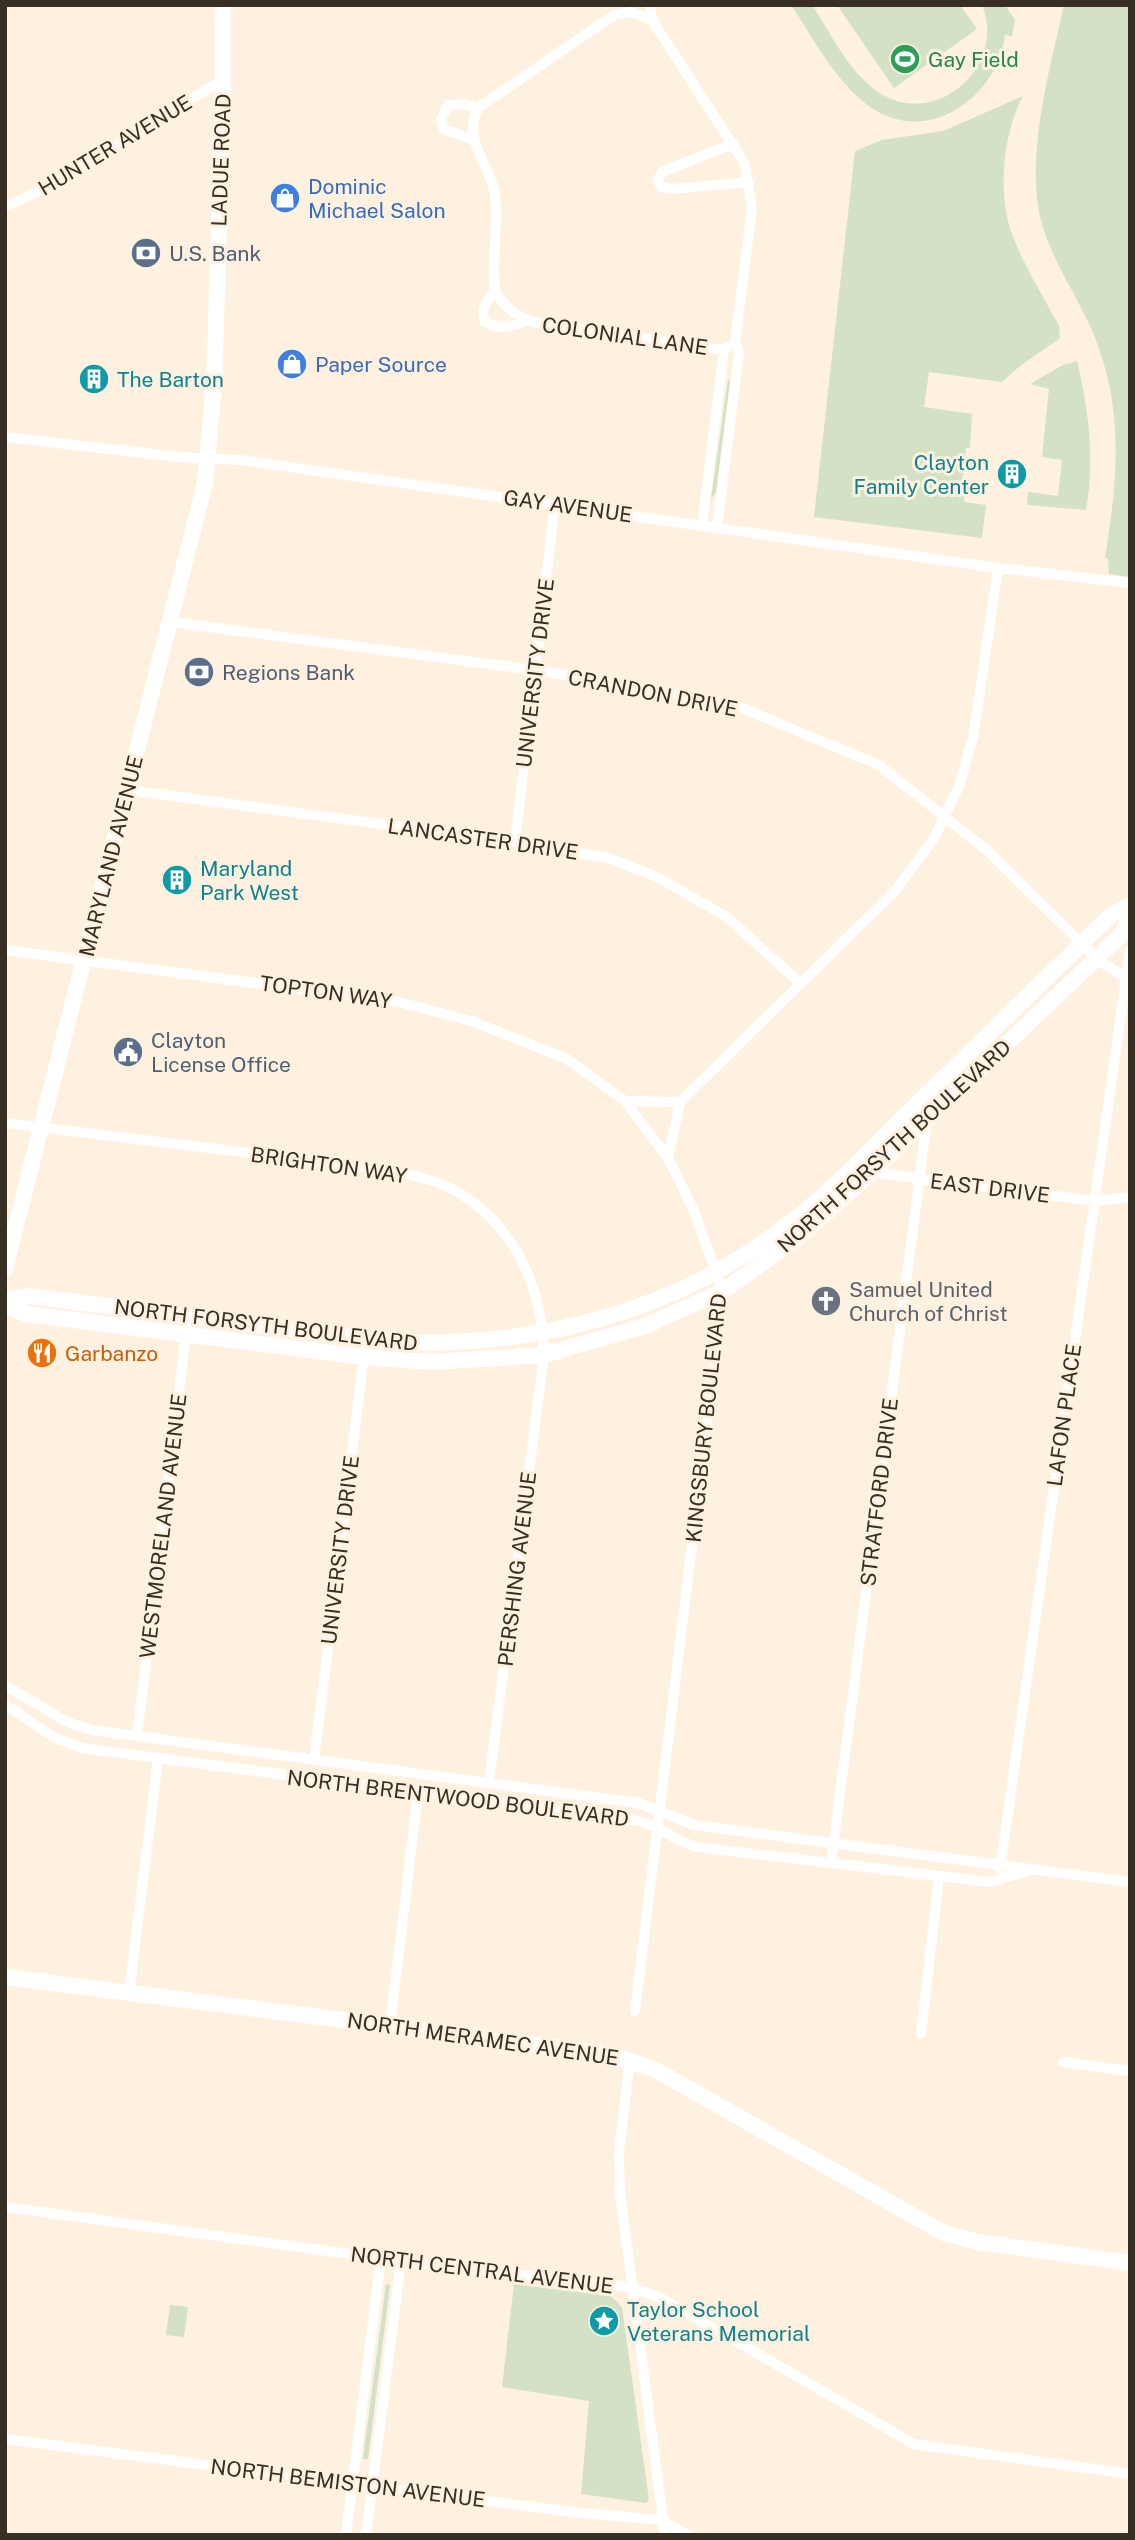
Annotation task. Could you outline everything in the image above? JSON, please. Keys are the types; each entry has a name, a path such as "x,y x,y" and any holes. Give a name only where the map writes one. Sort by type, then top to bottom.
{"street":[{"name":"LADUE ROAD","path":"211,441 224,79 223,5"},
{"name":"COLONIAL LANE","path":"650,5 652,20 734,143 745,164 749,182 752,209 735,341 739,353 717,527"},
{"path":"478,108 463,104 448,106 441,119 444,129 472,139 473,117 478,108 615,10 631,12 652,20"},
{"name":"HUNTER AVENUE","path":"5,207 56,183 224,79"},
{"name":"COLONIAL LANE","path":"472,139 493,184 497,205 495,290 485,303 482,314 485,322 494,327 508,327 526,320"},
{"path":"734,143 662,172 658,180 661,187 671,189 749,182"},
{"name":"COLONIAL LANE","path":"495,290 514,313 526,320 724,350"},
{"name":"COLONIAL LANE","path":"702,525 724,350 735,341"},
{"path":"721,381 727,375 735,381"},
{"name":"GAY AVENUE","path":"5,437 209,458 555,504 998,568 1130,583"},
{"name":"MARYLAND AVENUE","path":"5,1269 203,496 211,441"},
{"name":"UNIVERSITY DRIVE","path":"515,842 555,504"},
{"path":"668,1158 680,1102 895,891 922,857 946,816 959,786 973,738 998,568"},
{"name":"CRANDON DRIVE","path":"171,622 535,670 730,703 879,765 946,816 1006,867 1096,958 1128,980"},
{"name":"LANCASTER DRIVE","path":"128,790 515,842 608,858 655,876 727,917 800,983"},
{"name":"NORTH FORSYTH BOULEVARD","path":"5,1300 28,1296 366,1339 443,1343 544,1333 630,1311 716,1272 774,1235 850,1169 1112,914 1130,905"},
{"name":"NORTH FORSYTH BOULEVARD","path":"5,1306 26,1314 364,1357 459,1363 544,1355 645,1326 723,1291 799,1237 872,1172 1121,935 1130,918"},
{"name":"TOPTON WAY","path":"5,950 399,1002 471,1021 567,1059 625,1101 668,1158"},
{"name":"LAFON PLACE","path":"999,1879 1130,951"},
{"path":"625,1101 680,1102"},
{"name":"STRATFORD DRIVE","path":"831,1863 927,1120"},
{"name":"BRIGHTON WAY","path":"5,1123 389,1170 445,1185 488,1215 519,1256 538,1298 544,1333 544,1355"},
{"name":"KINGSBURY BOULEVARD","path":"635,2011 723,1291 693,1209 668,1158"},
{"name":"EAST DRIVE","path":"850,1169 1094,1201 1130,1197"},
{"path":"5,1218 28,1177"},
{"name":"WESTMORELAND AVENUE","path":"137,1736 188,1317"},
{"name":"UNIVERSITY DRIVE","path":"314,1760 366,1339"},
{"name":"PERSHING AVENUE","path":"489,1782 544,1355"},
{"name":"NORTH BRENTWOOD BOULEVARD","path":"5,1685 76,1726 638,1803 694,1825 1130,1882"},
{"name":"NORTH BRENTWOOD BOULEVARD","path":"5,1704 73,1746 639,1821 677,1841 697,1847 990,1882 1033,1869"},
{"path":"129,1993 158,1759"},
{"path":"390,2026 418,1793"},
{"path":"921,2034 939,1877"},
{"name":"NORTH MERAMEC AVENUE","path":"5,1977 630,2059 654,2069 930,2225 958,2238 1130,2263"},
{"path":"630,2059 619,2152 620,2193 630,2287 665,2535"},
{"path":"1063,2062 1130,2071"},
{"name":"NORTH CENTRAL AVENUE","path":"5,2207 401,2261 630,2287 661,2298 914,2444 1130,2474"},
{"path":"346,2535 382,2258"},
{"path":"366,2535 401,2261"},
{"name":"NORTH BEMISTON AVENUE","path":"5,2439 352,2484 662,2520 688,2535"}],"green space":[{"path":"791,5 812,5 862,79 885,96 907,103 928,103 947,96 964,83 977,67 985,48 987,27 982,5 1005,5 1015,20 1012,36 1005,35 999,58 988,80 973,97 954,111 933,119 911,121 888,117 855,94 825,58"},
{"name":"Gay Field","path":"837,5 960,5 977,29 894,88"},
{"path":"1064,5 1130,5 1130,577 1109,574 1108,558 1105,558 1113,498 1116,442 1114,414 1102,357 1091,328 1045,235 1037,196 1036,170 1041,113"},
{"path":"1023,96 1011,127 1004,164 1007,218 1028,269 1059,326 1060,338 1002,382 929,372 924,407 972,414 970,448 966,448 962,484 965,485 964,502 986,505 982,538 814,517 855,151 882,140 943,131"},
{"path":"1077,361 1089,435 1090,472 1086,510 1027,505 1028,492 1058,496 1062,460 1042,457 1049,389 1030,384 1063,365"},
{"path":"728,380 716,492 711,499"},
{"path":"386,2284 390,2285 368,2459 363,2459"},
{"path":"514,2284 611,2296 622,2307 649,2500 646,2503 581,2494 589,2401 502,2387"},
{"path":"170,2305 188,2307 184,2337 166,2335"}],"place":[{"name":"Gay Field","path":"905,59"},
{"name":"Dominic Michael Salon","path":"285,198"},
{"name":"U.S. Bank","path":"146,253"},
{"name":"Paper Source","path":"292,364"},
{"name":"The Barton","path":"94,379"},
{"name":"Clayton Family Center","path":"1012,474"},
{"name":"Regions Bank","path":"199,672"},
{"name":"Maryland Park West","path":"177,880"},
{"name":"Clayton License Office","path":"128,1052"},
{"name":"Samuel United Church of Christ","path":"826,1301"},
{"name":"Garbanzo","path":"42,1353"},
{"name":"Taylor School Veterans Memorial","path":"604,2321"}]}
